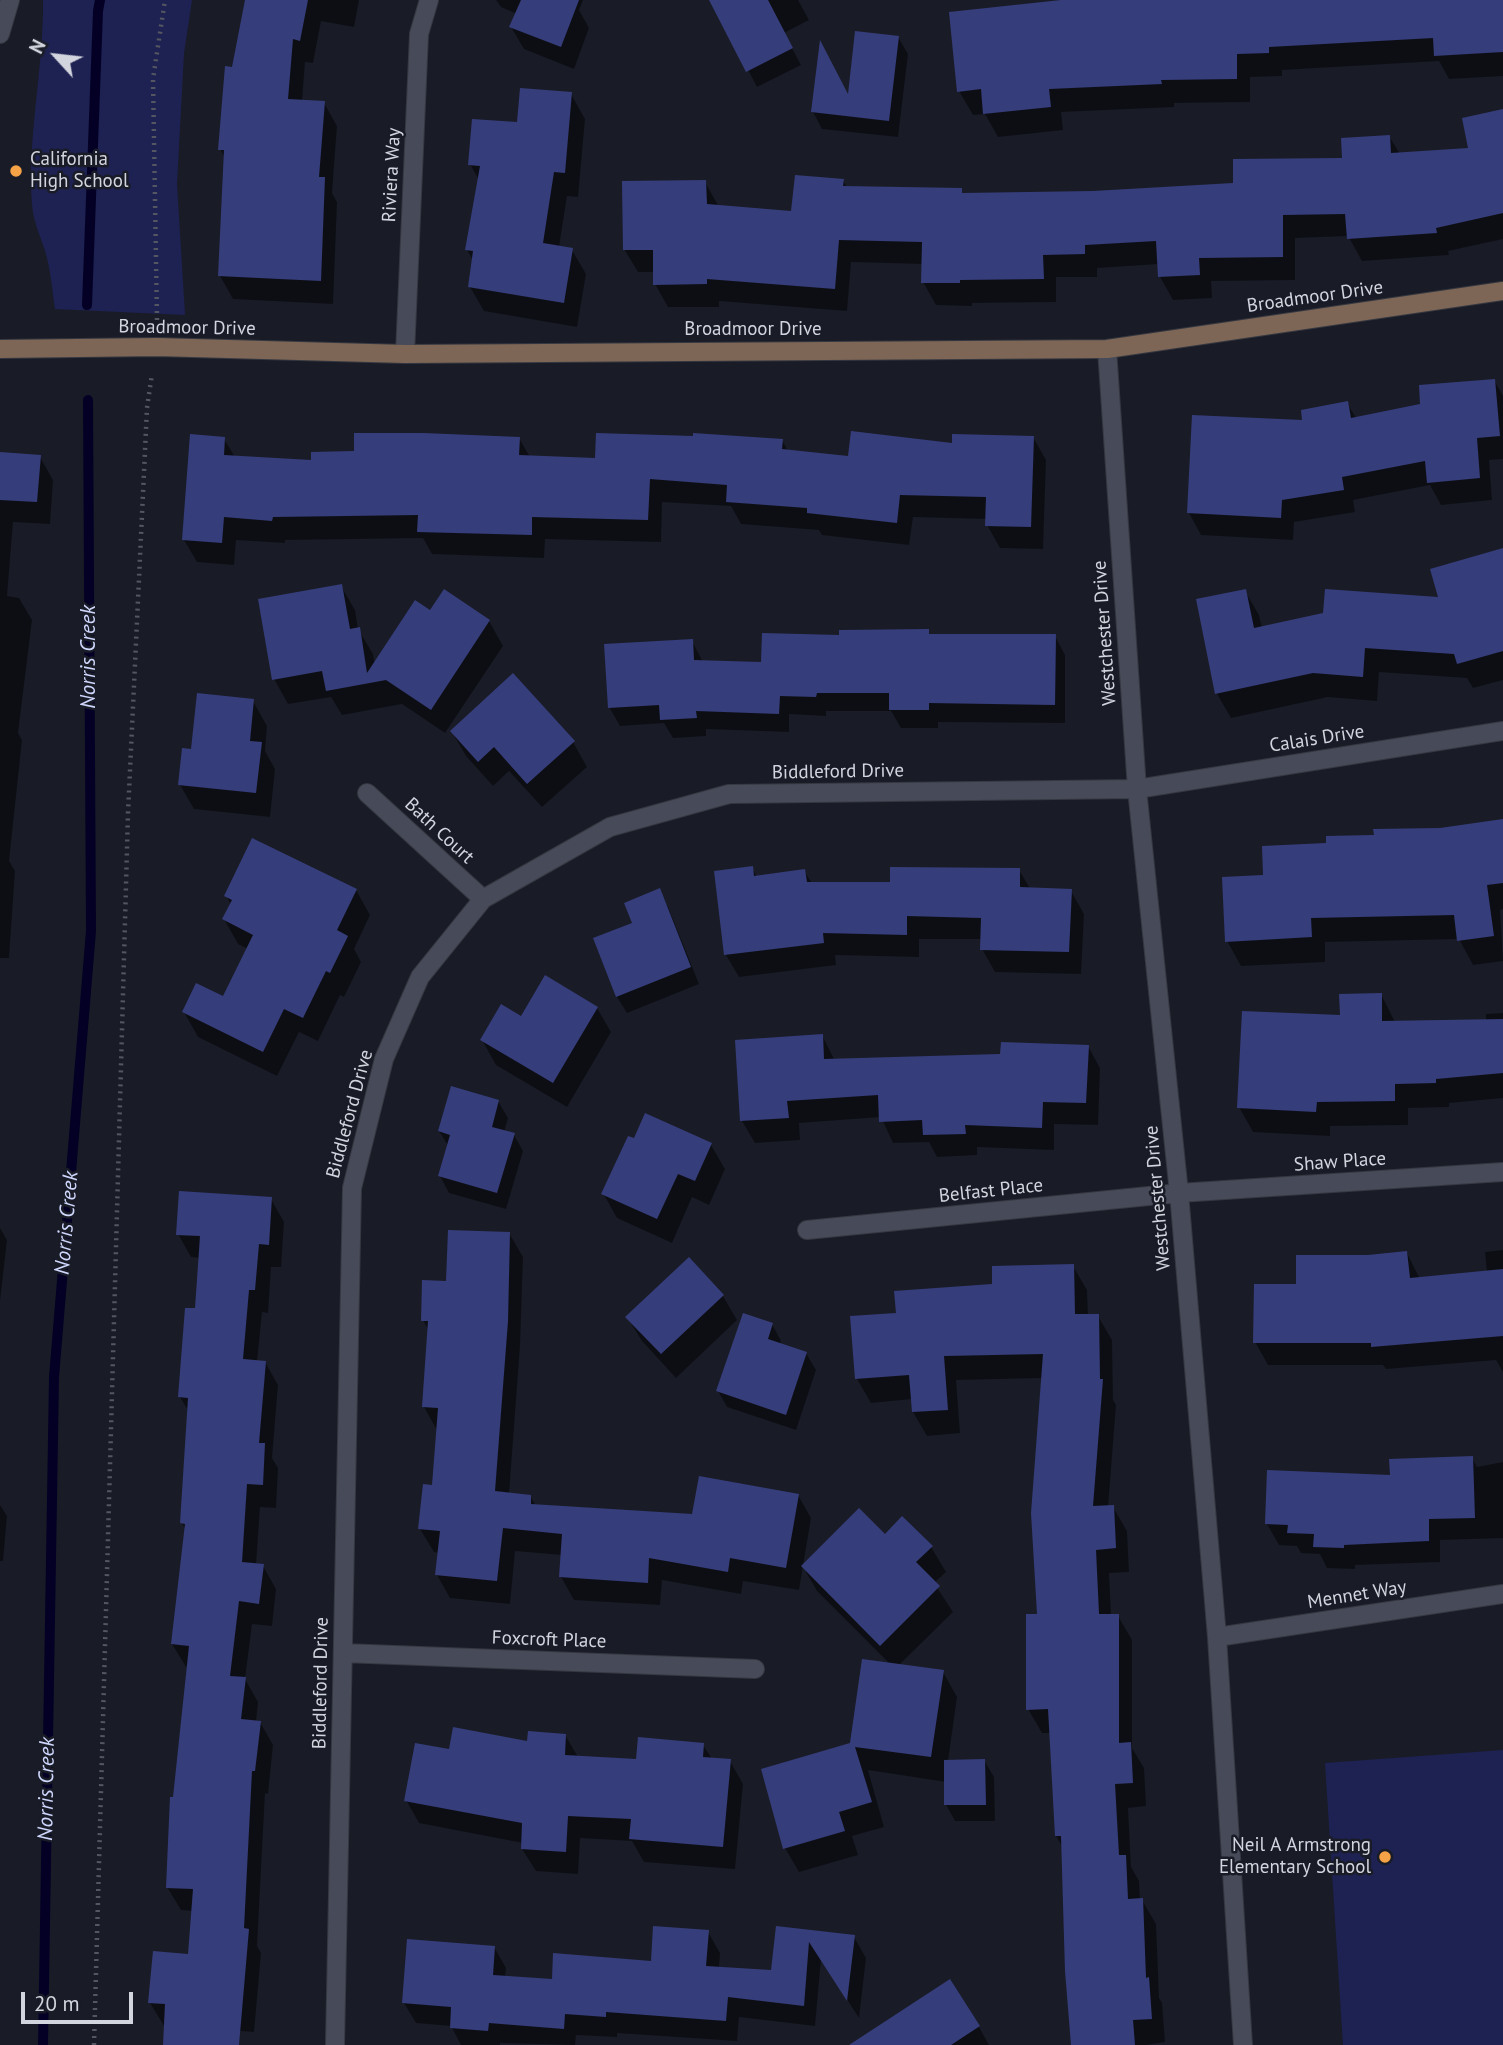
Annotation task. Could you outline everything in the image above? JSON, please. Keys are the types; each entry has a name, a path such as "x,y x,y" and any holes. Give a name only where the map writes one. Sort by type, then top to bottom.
{"street":[{"path":"0,32 10,0"},
{"name":"Riviera Way","path":"405,354 419,34 429,0"},
{"name":"Broadmoor Drive","path":"0,349 157,347 405,354 1107,349 1503,291"},
{"name":"Westchester Drive","path":"1107,349 1137,789 1179,1193 1217,1637 1243,2045"},
{"name":"Calais Drive","path":"1137,789 1503,731"},
{"name":"Biddleford Drive","path":"335,2045 352,1188 384,1059 420,977 483,900 610,827 729,794 1137,789"},
{"name":"Bath Court","path":"367,793 483,900"},
{"name":"Shaw Place","path":"1179,1193 1503,1172"},
{"name":"Belfast Place","path":"807,1230 1179,1193"},
{"name":"Mennet Way","path":"1217,1637 1503,1594"},
{"name":"Foxcroft Place","path":"343,1653 754,1669"}],"path":[{"path":"94,2045 128,813 147,408 157,347 153,79 165,0"}],"shaded area":[{"path":"43,0 192,0 184,53 177,184 185,315 55,309 49,265 32,204 32,153"},
{"path":"1503,1750 1503,2045 1343,2045 1325,1763"}],"building":[{"path":"245,0 308,0 300,41 293,39 288,99 325,101 319,177 325,177 321,281 218,276 224,150 218,150 225,66 232,67"},
{"path":"521,0 579,0 561,47 509,27"},
{"path":"709,0 768,0 793,48 746,72"},
{"path":"1061,0 1503,0 1503,52 1434,56 1433,38 1269,47 1269,53 1237,54 1237,79 1161,80 1162,84 1049,89 1051,107 983,114 981,89 957,92 949,12"},
{"path":"855,31 899,36 889,121 811,112 820,40 848,94"},
{"path":"520,88 572,92 565,173 554,172 543,243 573,248 564,303 468,287 473,251 465,250 480,166 468,165 472,119 517,122"},
{"path":"1503,109 1503,213 1436,228 1437,233 1347,239 1345,214 1283,215 1283,257 1199,258 1200,275 1158,277 1156,241 1085,245 1085,254 1043,255 1044,279 921,283 922,242 839,240 835,289 707,279 707,284 653,285 653,250 623,250 622,181 706,180 707,204 791,211 795,175 844,179 843,186 962,188 962,193 1093,191 1233,183 1233,159 1342,158 1341,138 1390,135 1391,153 1468,148 1462,118"},
{"path":"1495,379 1500,436 1477,438 1480,478 1427,483 1425,461 1342,477 1344,490 1282,500 1281,518 1187,513 1192,415 1302,420 1301,410 1348,401 1351,418 1420,404 1419,385"},
{"path":"851,431 952,443 952,434 1034,436 1031,527 985,526 986,497 900,495 897,523 807,513 807,508 726,502 727,485 650,479 648,520 532,517 532,535 417,532 418,515 273,517 272,521 224,517 222,543 182,540 190,434 225,437 224,455 311,460 311,452 354,451 354,433 520,437 519,455 595,458 596,433 693,436 693,433 783,439 782,449 848,456"},
{"path":"0,452 41,455 37,502 0,500"},
{"path":"1503,548 1503,651 1457,664 1454,654 1365,648 1363,677 1313,673 1215,694 1196,599 1246,589 1254,628 1323,613 1325,589 1438,597 1430,569"},
{"path":"342,584 350,629 360,627 367,673 415,600 430,610 444,589 490,620 431,710 386,680 326,691 322,671 272,680 258,599"},
{"path":"929,629 929,634 1056,634 1055,705 929,703 929,710 889,710 889,693 817,693 816,697 780,696 779,714 696,711 697,718 660,720 659,705 608,708 604,644 693,639 694,660 761,662 762,633 839,635 839,630"},
{"path":"513,673 575,741 527,784 494,747 478,762 450,731"},
{"path":"197,693 254,699 250,741 262,742 256,793 178,785 182,748 191,749"},
{"path":"1503,819 1503,883 1487,885 1494,936 1457,941 1454,915 1311,918 1312,937 1225,942 1222,877 1263,875 1262,846 1326,843 1326,836 1374,835 1373,829 1440,828"},
{"path":"252,838 357,889 337,930 348,936 330,973 326,971 303,1018 284,1009 263,1052 182,1012 196,983 223,996 253,935 222,919 232,900 224,896"},
{"path":"753,866 754,876 805,869 807,882 890,882 890,867 1020,868 1020,887 1072,889 1069,952 980,950 981,918 907,916 907,935 823,933 824,943 724,955 714,871"},
{"path":"660,888 691,967 616,997 593,938 632,923 624,903"},
{"path":"545,975 598,1007 553,1083 480,1040 501,1004 521,1016"},
{"path":"1382,993 1382,1021 1503,1019 1503,1073 1436,1079 1436,1083 1395,1084 1395,1101 1317,1102 1316,1112 1237,1108 1242,1011 1340,1015 1339,994"},
{"path":"823,1034 824,1059 1000,1054 1001,1042 1089,1045 1086,1103 1043,1102 1042,1128 965,1125 966,1134 923,1135 922,1120 879,1122 878,1095 787,1101 789,1118 740,1121 735,1040"},
{"path":"451,1086 499,1100 492,1127 515,1133 497,1193 438,1176 450,1135 438,1131"},
{"path":"645,1113 712,1143 695,1181 678,1174 657,1219 601,1194 628,1136 634,1138"},
{"path":"179,1191 272,1197 269,1245 259,1244 255,1290 249,1290 243,1359 266,1361 259,1443 265,1443 263,1485 247,1484 242,1562 264,1564 259,1604 239,1601 230,1676 246,1677 241,1719 261,1721 255,1771 252,1771 244,1928 249,1929 239,2045 163,2045 165,2004 148,2003 153,1951 188,1954 193,1889 166,1888 170,1797 173,1797 189,1646 171,1644 185,1524 180,1523 188,1398 178,1397 185,1308 195,1308 200,1236 176,1235"},
{"path":"448,1230 510,1232 508,1321 495,1491 531,1495 531,1504 692,1514 699,1476 799,1494 786,1568 730,1558 728,1572 649,1558 648,1583 559,1577 562,1534 503,1528 497,1581 435,1575 440,1531 418,1529 423,1484 432,1485 438,1408 422,1407 428,1321 421,1321 422,1280 446,1281"},
{"path":"1407,1251 1410,1278 1503,1269 1503,1336 1371,1347 1371,1343 1253,1343 1254,1284 1296,1284 1296,1255 1368,1255"},
{"path":"689,1257 724,1295 661,1354 625,1317"},
{"path":"1074,1264 1075,1314 1099,1314 1100,1379 1103,1379 1093,1506 1114,1505 1116,1548 1096,1550 1099,1614 1119,1614 1119,1743 1131,1742 1133,1783 1115,1784 1119,1855 1126,1855 1128,1899 1143,1898 1146,1978 1149,1977 1152,2019 1133,2020 1135,2045 1071,2045 1065,1971 1061,1836 1055,1836 1048,1709 1026,1710 1026,1614 1037,1614 1031,1513 1043,1354 944,1356 948,1410 912,1412 909,1375 855,1379 850,1316 896,1313 894,1291 992,1284 992,1266"},
{"path":"743,1313 773,1323 768,1339 807,1352 786,1415 716,1391"},
{"path":"1473,1456 1475,1518 1429,1519 1429,1541 1344,1545 1344,1548 1313,1547 1314,1534 1287,1533 1288,1525 1265,1524 1267,1470 1390,1475 1389,1459"},
{"path":"859,1508 885,1534 902,1516 933,1546 916,1562 940,1586 880,1646 801,1566"},
{"path":"862,1659 944,1670 931,1757 855,1747 872,1802 839,1812 845,1831 783,1849 761,1769 850,1743"},
{"path":"453,1727 527,1741 528,1731 566,1734 565,1755 636,1759 638,1737 704,1743 703,1757 731,1759 723,1847 629,1839 631,1819 568,1816 566,1852 521,1849 522,1823 404,1801 415,1743 449,1749"},
{"path":"985,1759 986,1805 944,1805 944,1760"},
{"path":"653,1926 709,1930 706,1966 771,1970 776,1926 855,1935 847,2001 809,1942 804,2006 728,1997 726,2021 606,2012 606,2017 565,2014 564,2029 489,2023 488,2031 450,2028 451,2007 402,2003 407,1939 495,1946 493,1975 552,1979 553,1953 651,1961"},
{"path":"950,1979 980,2026 951,2045 849,2045"}],"waterway":[{"name":"Norris Creek","path":"87,305 100,0"},
{"name":"Norris Creek","path":"43,2045 54,1377 91,931 88,400"}],"place":[{"name":"California High School","path":"16,171"},
{"name":"Neil A Armstrong Elementary School","path":"1385,1857"}]}
